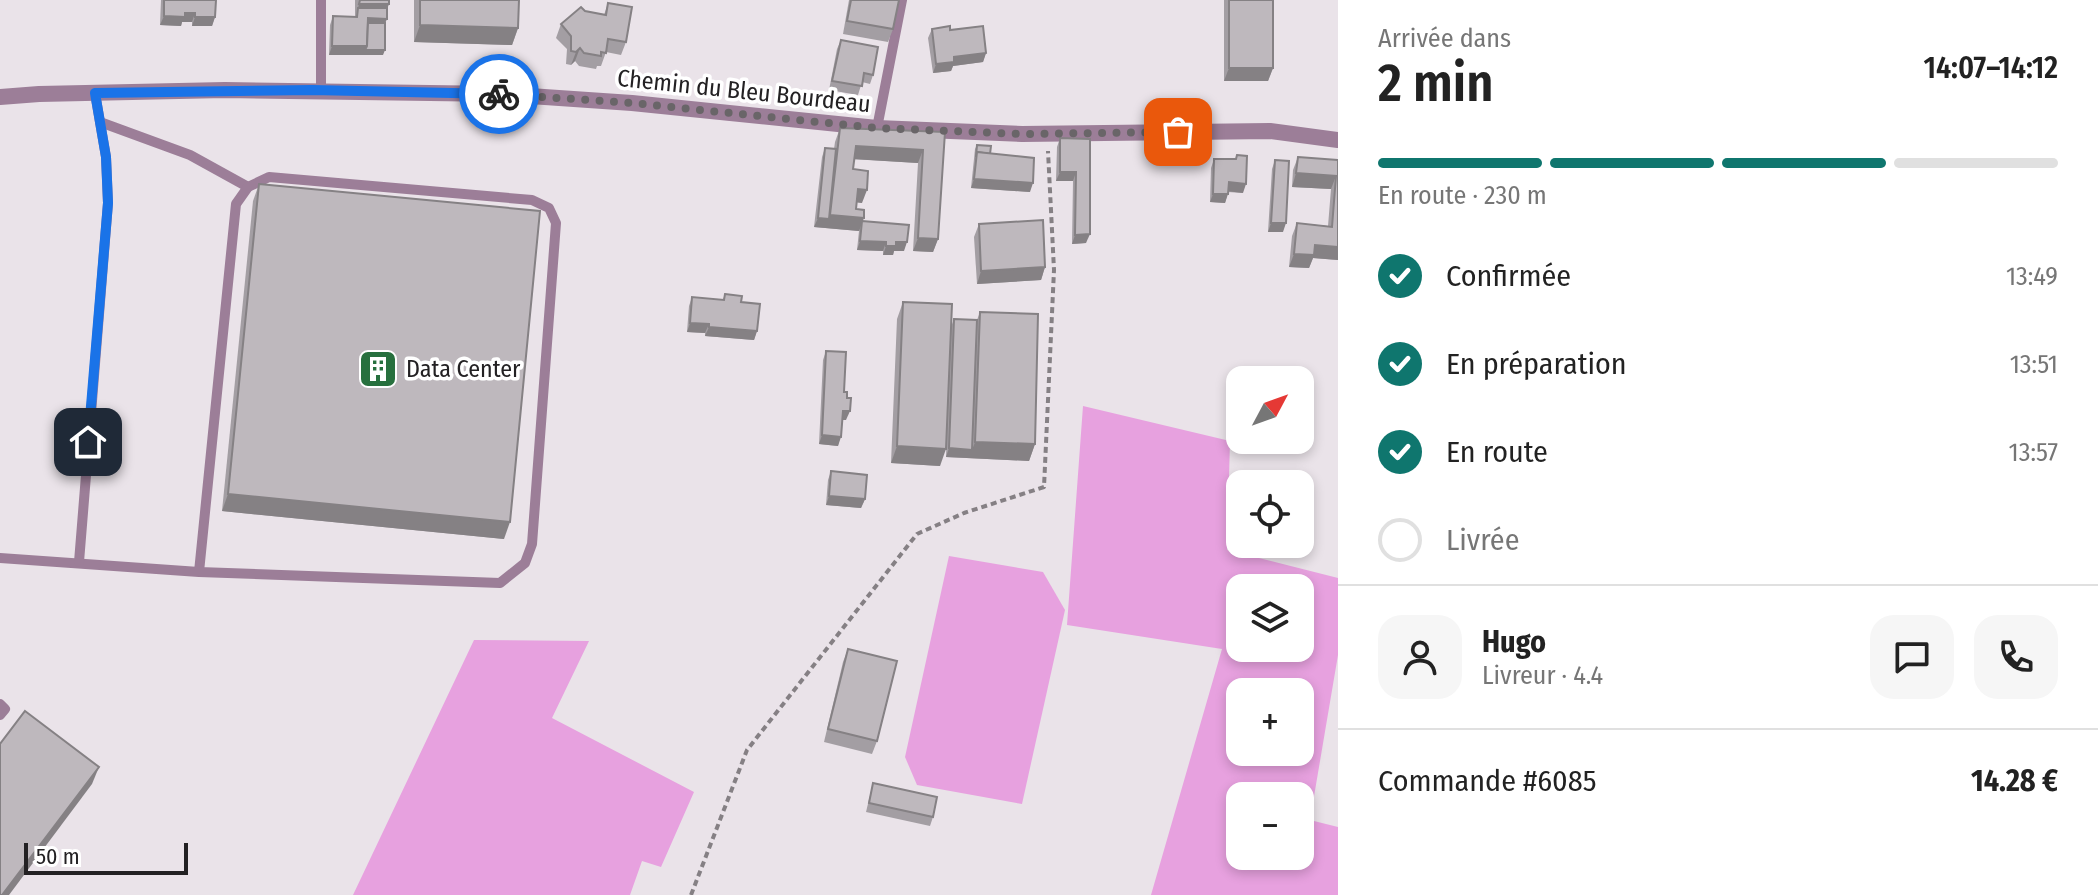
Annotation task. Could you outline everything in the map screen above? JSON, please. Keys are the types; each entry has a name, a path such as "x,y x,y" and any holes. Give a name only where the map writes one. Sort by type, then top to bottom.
{"street":[{"name":"Chemin du Bleu Bourdeau","path":"0,97 321,91 500,94 573,98 877,128 1048,134 1270,131 1338,140"}],"lane":[{"path":"321,0 321,91"},
{"path":"877,128 902,0"},
{"path":"79,562 108,203 106,157 95,93"},
{"path":"100,122 190,155 248,187"},
{"path":"0,558 199,572 500,583 525,563 532,544 556,223 549,208 532,200 269,177 248,187 236,204 199,572"},
{"path":"0,704 5,709 0,715"}],"path":[{"path":"691,895 747,750 917,534 964,513 1044,487 1054,270 1048,134"}],"shaded area":[{"path":"1083,406 1226,440 1226,454 1230,454 1229,470 1226,470 1226,558 1259,558 1338,578 1338,655 1314,796 1314,782 1226,782 1226,870 1314,870 1314,821 1338,827 1338,895 1151,895 1222,649 1067,625"},
{"path":"949,556 1043,572 1065,610 1022,804 917,785 905,757"},
{"path":"474,640 589,641 552,718 694,792 661,867 642,861 630,895 353,895"}],"building":[{"path":"164,0 216,0 215,17 195,17 195,13 185,13 185,17 164,16"},
{"path":"360,0 389,0 389,4 359,4"},
{"path":"420,0 519,0 518,28 420,25"},
{"path":"851,0 899,0 893,29 847,21"},
{"path":"1229,0 1273,0 1273,68 1229,68"},
{"path":"608,3 632,7 626,42 608,39 606,53 601,52 601,56 584,53 580,48 576,52 571,51 571,36 561,24 581,7 585,11 606,15"},
{"path":"358,8 387,8 387,19 368,18 367,46 332,46 333,16 357,17"},
{"path":"368,23 385,23 385,50 365,50"},
{"path":"950,26 950,30 983,26 986,53 954,57 954,62 936,64 932,29"},
{"path":"841,40 878,47 873,75 864,73 862,86 832,81"},
{"path":"840,128 945,132 938,239 918,238 923,150 856,146 853,169 868,171 867,190 858,189 856,209 864,210 864,218 830,215"},
{"path":"1060,138 1090,139 1090,234 1075,235 1076,172 1060,172"},
{"path":"977,145 991,146 990,154 977,152 976,157"},
{"path":"825,148 836,149 829,219 818,218"},
{"path":"977,152 1034,158 1033,183 974,179"},
{"path":"1237,155 1247,156 1246,184 1229,182 1228,194 1213,194 1214,159 1236,159"},
{"path":"1298,157 1338,160 1338,247 1315,245 1314,255 1294,254 1297,223 1332,227 1336,176 1296,173"},
{"path":"1275,160 1289,161 1286,223 1271,223"},
{"name":"Data Center","path":"259,184 540,211 510,522 228,494"},
{"path":"1043,220 1045,267 981,271 979,224"},
{"path":"862,221 909,225 907,242 886,246 886,242 860,241"},
{"path":"725,294 742,296 741,302 760,304 757,331 690,323 692,297 724,300"},
{"path":"903,302 952,304 946,449 897,446"},
{"path":"980,312 1038,314 1035,444 975,442"},
{"path":"954,319 977,320 972,450 949,448"},
{"path":"826,351 846,352 844,392 847,392 847,398 851,398 850,411 843,411 841,437 822,435"},
{"path":"831,471 867,475 865,499 829,496"},
{"path":"848,649 897,661 877,741 828,729"},
{"path":"25,711 99,767 0,895 0,744"},
{"path":"873,783 937,797 933,817 869,803"}],"way so far":[{"path":"499,94 632,103 877,128 1022,134 1178,132"}],"place":[{"name":"Data Center","path":"378,369"}],"route":[{"path":"88,442 108,203 106,157 95,93 312,90 499,94"}]}
